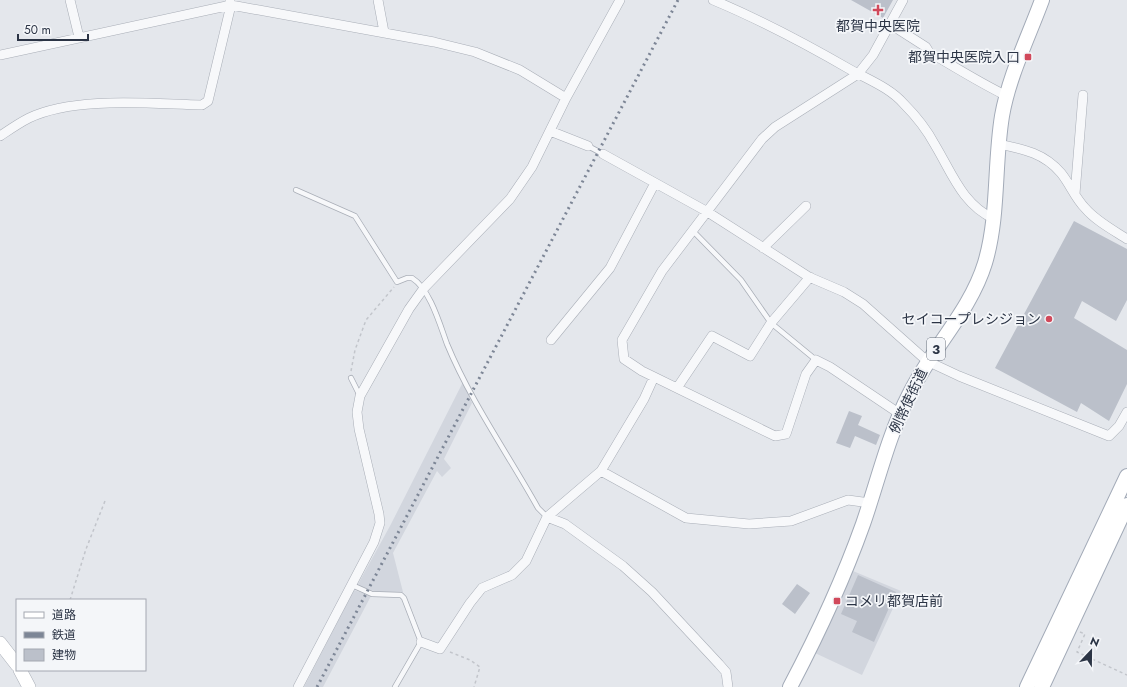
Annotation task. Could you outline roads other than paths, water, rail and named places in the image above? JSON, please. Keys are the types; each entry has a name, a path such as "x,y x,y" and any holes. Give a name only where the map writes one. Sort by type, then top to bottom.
{"main road":[{"name":"例幣使街道","path":"790,687 832,602 870,503 900,414 927,361 959,316 978,282 984,264 994,220 1002,115 1007,96 1042,0"},
{"path":"1027,687 1127,476"},
{"path":"1042,687 1127,505"}],"street":[{"path":"70,0 79,37"},
{"path":"378,0 384,32"},
{"path":"298,687 374,542 380,523 358,429 357,412 360,396 409,309 424,288 510,199 532,167 566,98 620,0"},
{"path":"713,0 772,26 884,88 903,102 920,121 935,144 961,192 974,207 994,220"},
{"path":"900,414 830,367 816,360 806,374 786,434 775,436 654,377 624,359 622,340 662,271 754,148 775,126 858,74 873,55 903,0"},
{"path":"0,136 29,118 48,112 81,106 202,104 208,101 231,2"},
{"path":"0,55 231,2 384,32 475,52 520,70 566,98"},
{"path":"890,24 926,47 929,52 1007,96"},
{"path":"1075,194 1082,95"},
{"path":"550,131 588,146"},
{"path":"999,144 1028,150 1045,158 1061,173 1085,208 1097,220 1127,239"},
{"path":"603,154 706,211 810,277 844,292 863,304 927,361 973,382 1109,436 1119,426 1127,412"},
{"path":"551,340 610,268 655,183"},
{"path":"763,248 806,206"},
{"path":"676,388 712,336 750,356 771,323 810,277"},
{"path":"421,642 440,649 482,588 512,574 526,561 547,516 601,471 644,399 654,377"},
{"path":"601,471 686,518 749,524 791,521 848,500 870,503"},
{"path":"547,516 565,524 622,566 652,592 726,672 728,687"},
{"path":"0,643 16,665"},
{"path":"21,671 29,687"}],"lane":[{"path":"588,146 603,154"},
{"path":"296,190 355,216 397,282 407,278 412,278 424,288 452,357 468,388 538,508 547,516"},
{"path":"692,230 741,280 771,323 816,360"},
{"path":"351,378 360,396"},
{"path":"352,585 372,594 401,596 404,598 421,642 395,687"}],"railway":[{"path":"317,687 678,0"}],"place":[{"name":"都賀中央医院","path":"878,10"},
{"name":"都賀中央医院入口","path":"1028,57"},
{"name":"セイコープレシジョン","path":"1049,319"},
{"name":"コメリ都賀店前","path":"837,601"}]}
